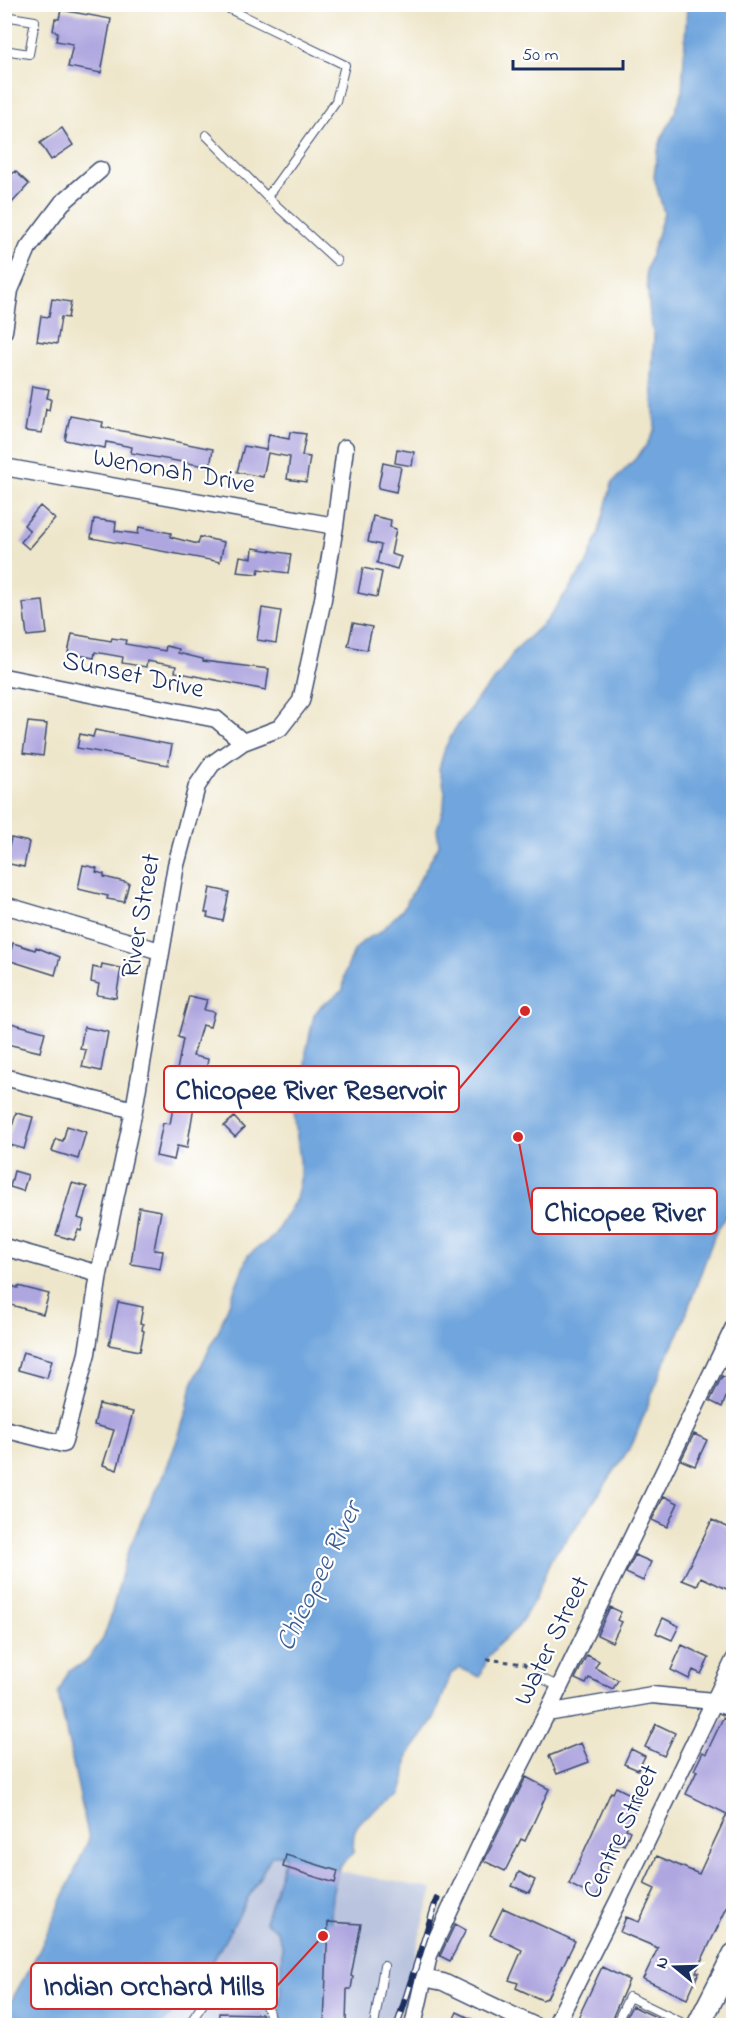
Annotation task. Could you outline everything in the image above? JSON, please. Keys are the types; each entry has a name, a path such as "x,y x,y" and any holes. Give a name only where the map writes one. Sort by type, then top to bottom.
{"main road":[{"path":"698,2025 734,1955"}],"street":[{"path":"4,331 7,289 28,248 62,203 100,170"},
{"name":"River Street","path":"4,1429 63,1444 87,1353 99,1274 134,1110 176,865 196,786 212,764 243,742 280,728 301,701 335,526 345,448"},
{"name":"Wenonah Drive","path":"4,467 335,526"},
{"name":"Sunset Drive","path":"4,677 216,719 243,742"},
{"path":"4,905 160,951"},
{"path":"4,1077 134,1110"},
{"path":"4,1247 99,1274"},
{"name":"Water Street","path":"413,2025 429,1955 483,1839 560,1687 734,1327"},
{"name":"Centre Street","path":"555,2025 620,1899 734,1660"},
{"path":"547,1713 652,1695 713,1701 734,1710"},
{"path":"423,1978 443,1982 535,2025"}],"lane":[{"path":"219,4 345,65 336,100 267,197"},
{"path":"4,16 35,21 29,54 4,50"},
{"path":"206,135 267,197 337,261"},
{"path":"534,1675 560,1687"},
{"path":"374,2025 384,1966"},
{"path":"188,2025 207,1998 241,1987 260,1995 268,2008 272,2025"},
{"path":"615,2025 629,1997 689,2025"}],"path":[{"path":"487,1659 524,1664 534,1675"}],"shaded area":[{"path":"273,1855 286,1855 338,1871 433,1889 395,2025 161,2026 201,1983"}],"water":[{"path":"687,5 733,5 733,1204 715,1234 680,1331 667,1356 633,1443 584,1516 551,1559 535,1599 518,1627 488,1657 480,1677 460,1668 451,1674 434,1720 408,1755 405,1780 400,1795 370,1814 356,1828 353,1853 339,1867 332,1894 326,2025 280,2025 282,1943 277,1931 265,1922 286,1855 272,1855 201,1983 161,2025 5,2026 5,2012 40,1949 89,1839 58,1693 69,1670 85,1663 103,1639 127,1554 162,1480 187,1410 192,1384 218,1332 248,1255 273,1237 296,1199 300,1181 300,1161 294,1113 298,1090 305,1070 306,1052 314,1015 320,1007 343,990 345,973 354,951 364,940 379,933 403,909 439,845 437,829 444,806 445,791 439,769 445,748 455,729 478,698 498,676 515,650 547,620 587,563 598,535 612,483 637,457 655,428 652,379 654,335 646,271 664,213 654,177 662,137 682,93"}],"building":[{"path":"61,10 111,19 101,73 68,67 73,44 56,41 58,32 53,31 55,19 59,19"},
{"path":"62,128 73,145 51,160 40,143"},
{"path":"15,171 29,184 11,204 4,198 4,183"},
{"path":"52,299 71,302 68,318 61,317 57,344 37,341 41,316 49,317"},
{"path":"32,386 49,389 47,398 51,399 49,410 46,409 42,433 25,431"},
{"path":"70,416 103,422 102,427 213,449 210,467 131,453 132,447 106,442 105,448 65,440"},
{"path":"290,432 306,434 302,456 310,457 306,482 287,479 290,457 268,453 263,477 237,472 244,446 266,450 269,435 289,439"},
{"path":"397,449 414,452 412,466 395,463"},
{"path":"383,463 401,467 396,492 378,488"},
{"path":"40,506 55,519 29,549 21,542 30,531 24,525"},
{"path":"373,516 391,520 390,527 396,529 391,554 401,557 397,569 377,563 381,545 368,542"},
{"path":"94,519 116,522 115,531 138,534 139,527 171,533 170,537 198,544 200,537 224,542 220,562 91,538"},
{"path":"253,548 291,554 288,573 259,569 258,574 237,572 240,556 252,558"},
{"path":"363,568 382,572 377,597 358,593"},
{"path":"43,601 47,634 27,636 23,603"},
{"path":"262,608 281,611 276,643 257,640"},
{"path":"353,623 372,627 367,650 348,646"},
{"path":"72,634 111,641 112,638 126,640 125,644 165,651 166,646 179,649 178,653 203,659 203,661 269,669 266,690 175,672 176,666 147,661 146,667 122,663 123,657 95,652 94,658 68,653"},
{"path":"28,722 47,724 43,756 23,753"},
{"path":"95,730 172,745 168,765 77,748 80,734 93,737"},
{"path":"11,838 29,842 24,867 5,863"},
{"path":"83,865 97,868 96,872 104,874 104,877 129,883 124,902 78,889"},
{"path":"210,888 229,892 223,921 207,917 208,913 205,913"},
{"path":"13,943 35,950 36,947 60,957 55,975 8,960"},
{"path":"102,964 121,968 116,998 97,995 99,984 91,982 93,967 101,969"},
{"path":"189,996 207,1000 204,1010 214,1012 210,1027 202,1025 193,1056 208,1059 206,1071 200,1070 187,1148 177,1146 174,1160 156,1156 163,1123 170,1124 173,1108 175,1108 180,1083 175,1082 183,1039 178,1037"},
{"path":"7,1022 45,1032 40,1052 7,1044 9,1036 4,1035"},
{"path":"84,1027 108,1032 101,1071 82,1067 86,1050 80,1049"},
{"path":"16,1113 33,1117 24,1149 7,1144"},
{"path":"234,1117 244,1128 235,1137 224,1126"},
{"path":"67,1126 86,1132 78,1159 52,1151 56,1139 63,1141"},
{"path":"14,1171 28,1175 23,1191 10,1187"},
{"path":"72,1183 87,1187 78,1218 84,1220 81,1231 78,1230 74,1240 56,1235"},
{"path":"139,1207 161,1211 154,1250 163,1251 160,1269 131,1264"},
{"path":"4,1284 49,1294 43,1314 4,1303"},
{"path":"118,1302 143,1307 140,1323 143,1324 142,1330 144,1331 140,1351 109,1345"},
{"path":"23,1352 52,1360 47,1378 18,1370"},
{"path":"722,1376 733,1381 722,1407 710,1401"},
{"path":"99,1404 133,1412 117,1470 103,1465 114,1430 94,1425"},
{"path":"694,1434 707,1440 695,1466 681,1460"},
{"path":"664,1496 678,1503 667,1527 652,1520"},
{"path":"712,1520 734,1530 734,1584 731,1591 701,1577 697,1586 682,1580"},
{"path":"635,1555 651,1562 643,1581 626,1573"},
{"path":"610,1607 621,1612 617,1620 622,1622 612,1642 597,1635"},
{"path":"663,1618 679,1626 672,1640 656,1633"},
{"path":"682,1645 709,1658 701,1674 693,1670 689,1679 671,1670"},
{"path":"587,1655 599,1661 595,1668 618,1680 613,1689 589,1678 586,1684 575,1679"},
{"path":"723,1718 734,1724 734,1893 696,1972 699,1972 687,1999 643,1979 658,1948 620,1932 626,1917 639,1922 655,1889 644,1884 657,1856 699,1874 727,1814 686,1794 697,1771 694,1770 703,1752 706,1754"},
{"path":"656,1724 675,1733 664,1756 645,1747"},
{"path":"581,1743 589,1762 557,1774 549,1756"},
{"path":"631,1749 645,1756 638,1770 624,1764"},
{"path":"526,1777 549,1789 525,1841 521,1839 505,1871 484,1861"},
{"path":"616,1787 640,1799 626,1829 630,1831 624,1845 620,1843 616,1847 596,1898 569,1884 611,1792 613,1793"},
{"path":"286,1855 338,1871 335,1883 283,1867"},
{"path":"519,1872 535,1880 529,1893 512,1886"},
{"path":"503,1908 575,1941 547,1998 542,2000 516,1988 518,1983 509,1980 522,1950 490,1935"},
{"path":"328,1922 361,1924 351,1976 353,1977 351,1989 347,1989 346,2025 324,2025"},
{"path":"455,1924 466,1930 450,1961 440,1956"},
{"path":"602,1967 629,1980 609,2025 583,2025 576,2022"},
{"path":"632,2006 673,2025 622,2025"},
{"path":"457,2012 484,2025 451,2025"},
{"path":"219,2013 262,2014 265,2025 218,2025"}],"railway":[{"path":"397,2026 437,1899"}],"place":[{"name":"Chicopee River Reservoir","path":"525,1011"},
{"name":"Chicopee River","path":"518,1137"},
{"name":"Indian Orchard Mills","path":"323,1936"}]}
